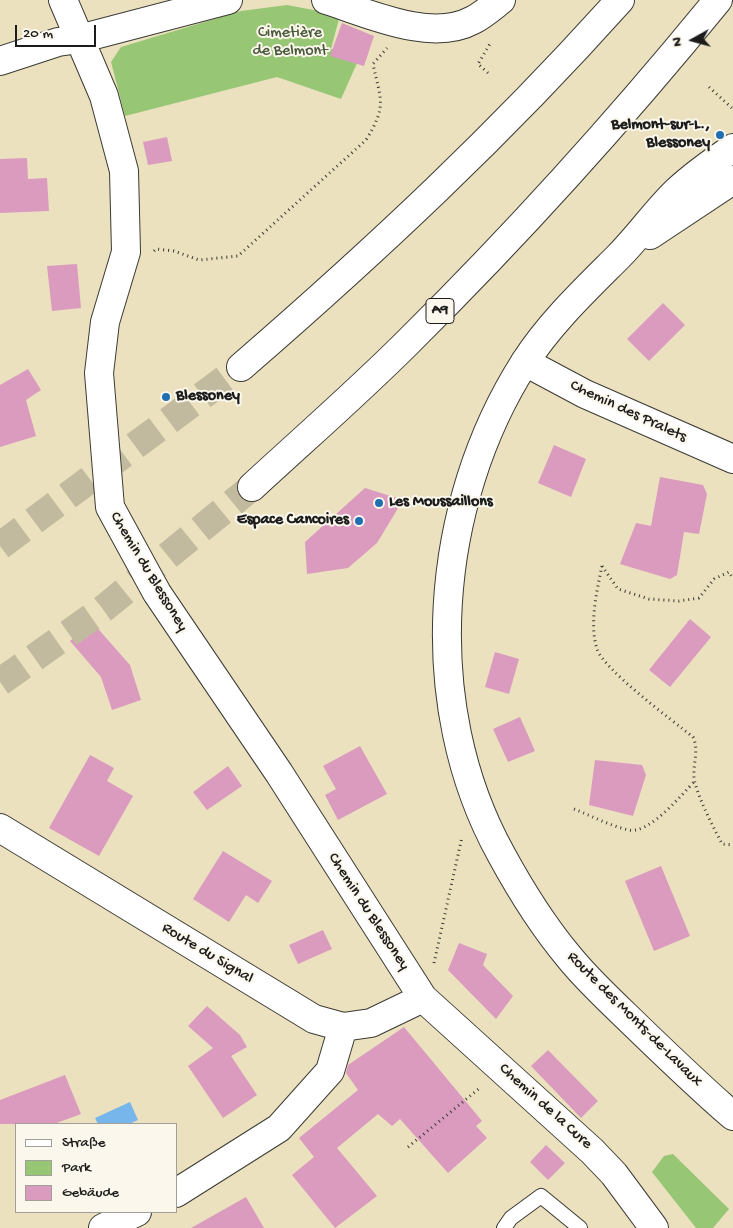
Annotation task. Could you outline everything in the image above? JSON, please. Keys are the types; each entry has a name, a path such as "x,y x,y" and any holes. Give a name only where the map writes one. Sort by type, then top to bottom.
{"main road":[{"name":"Chemin du Blessoney","path":"63,0 104,96 124,171 126,252 105,322 98,373 110,507 157,593 279,773 428,986"},
{"path":"0,61 58,42 79,39 228,0"},
{"path":"326,0 407,25 439,29 472,21 501,0"},
{"path":"241,366 330,289 420,206 556,72 620,0"},
{"name":"A9","path":"252,487 406,344 464,286 615,123 718,0"},
{"name":"Route des Monts-de-Lavaux","path":"733,148 677,191 560,318 525,362 486,435 467,488 450,564 447,594 447,666 461,749 474,794 500,853 568,956 686,1075 733,1116"},
{"name":"Route des Monts-de-Lavaux","path":"617,258 733,180"},
{"name":"Chemin des Pralets","path":"525,362 585,394 733,459"},
{"name":"Route du Signal","path":"0,828 314,1019 343,1027 371,1023 428,986"},
{"name":"Chemin de la Cure","path":"428,986 503,1069 592,1151 614,1174 654,1228"},
{"path":"178,1192 279,1128 330,1070 343,1027"},
{"path":"103,1228 135,1213"}],"lane":[{"path":"504,1228 511,1218 541,1196 580,1228"}],"path":[{"path":"150,253 156,250 174,251 199,260 238,256 366,140 379,120 382,102 373,64 407,25"},
{"path":"709,87 733,108"},
{"path":"733,579 729,572 714,579 699,598 679,602 649,599 618,589 602,566 594,606 597,650 619,676 693,737 697,746 695,781 707,815 722,844 733,846"},
{"path":"574,809 630,830 640,830 654,822 695,781"},
{"path":"428,986 464,829"},
{"path":"408,1147 503,1069"}],"green space":[{"name":"Cimetière de Belmont","path":"287,5 340,15 331,49 358,61 341,99 277,77 125,116 111,62 121,47 241,11"},
{"path":"673,1154 729,1209 713,1228 696,1228 652,1172 664,1156"}],"water":[{"path":"130,1102 138,1120 131,1123 98,1123 95,1118"}],"building":[{"path":"342,23 374,36 364,66 330,56"},
{"path":"167,137 172,161 148,165 143,142"},
{"path":"27,158 28,179 47,178 49,211 0,213 0,159"},
{"path":"77,264 81,308 52,311 47,266"},
{"path":"663,303 685,325 649,361 627,339"},
{"path":"28,369 41,390 26,400 36,436 0,447 0,385"},
{"path":"554,445 586,459 571,497 538,483"},
{"path":"660,477 703,485 707,494 699,534 684,532 677,575 670,579 620,564 636,523 651,526"},
{"name":"Espace Cancoires","path":"365,488 403,500 377,543 348,568 307,574 305,542"},
{"path":"690,619 711,637 670,687 649,670"},
{"path":"92,622 130,665 141,700 112,710 101,677 70,641"},
{"path":"495,652 519,659 509,694 485,687"},
{"path":"520,717 535,751 508,762 493,729"},
{"path":"360,746 387,794 338,820 325,795 336,789 323,766"},
{"path":"90,755 114,768 107,781 133,796 99,856 49,828"},
{"path":"595,760 642,765 646,775 633,816 589,805"},
{"path":"228,766 242,786 207,810 193,792"},
{"path":"223,851 272,881 258,903 246,895 229,922 193,899"},
{"path":"661,866 690,936 654,951 625,881"},
{"path":"323,930 332,949 298,964 289,945"},
{"path":"459,943 487,954 483,965 513,996 496,1019 448,970"},
{"path":"207,1006 240,1035 247,1047 231,1056 257,1095 223,1118 188,1066 213,1048 188,1026"},
{"path":"404,1027 482,1121 476,1126 487,1138 448,1173 400,1119 392,1126 378,1114 337,1148 377,1196 335,1228 292,1175 314,1157 299,1138 358,1090 346,1073 348,1065"},
{"path":"548,1050 598,1101 581,1118 531,1066"},
{"path":"65,1075 81,1114 57,1123 0,1124 0,1100"},
{"path":"546,1145 565,1163 548,1180 530,1162"},
{"path":"246,1197 264,1228 191,1228"}],"tunnel":[{"path":"0,546 241,367"},
{"path":"0,682 103,609 252,487"}],"place":[{"name":"Belmont-sur-L., Blessoney","path":"720,135"},
{"name":"Blessoney","path":"166,397"},
{"name":"Les Moussaillons","path":"379,503"},
{"name":"Espace Cancoires","path":"359,521"}]}
